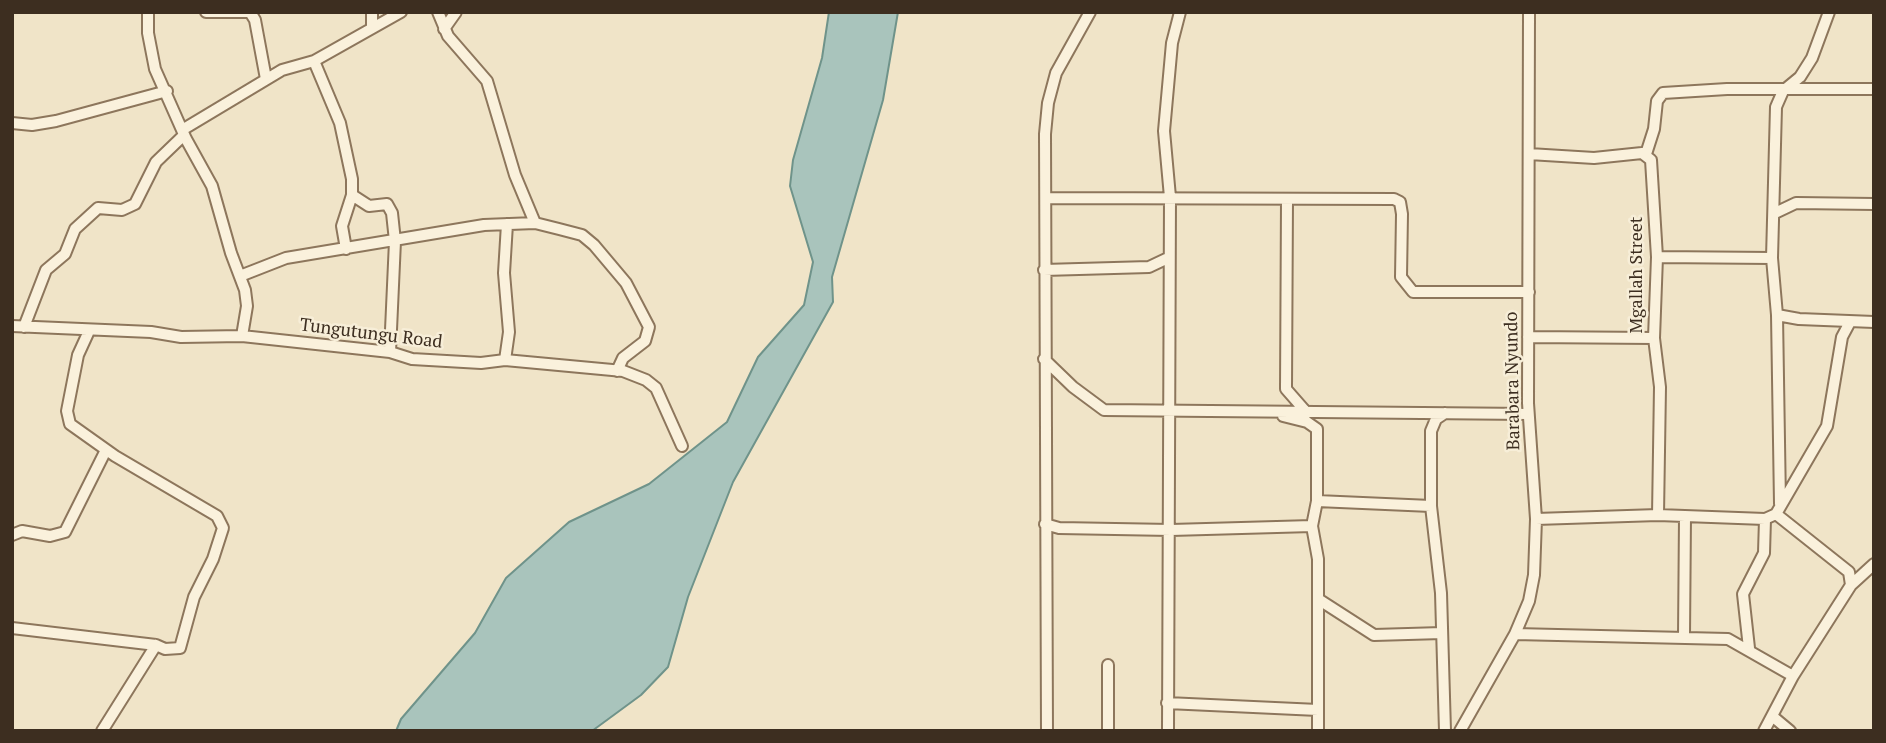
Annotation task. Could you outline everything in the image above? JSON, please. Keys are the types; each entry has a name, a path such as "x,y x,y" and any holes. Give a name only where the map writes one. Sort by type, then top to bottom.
{"street":[{"path":"148,12 150,49 155,69 183,132 212,186 240,276 247,306 242,336"},
{"path":"206,12 249,12 255,20 266,79"},
{"path":"372,12 372,28"},
{"path":"18,327 46,270 65,254 75,229 98,208 122,210 135,204 156,162 183,132 282,70 314,61 401,12"},
{"path":"438,12 444,29 487,80 515,175 536,223"},
{"path":"444,29 456,12"},
{"path":"1047,731 1049,613 1045,524 1045,134 1050,92 1064,56 1090,12"},
{"path":"1168,731 1171,530 1168,409 1170,197 1164,131 1172,43 1180,12"},
{"name":"Barabara Nyundo","path":"1461,731 1515,634 1529,601 1534,575 1536,519 1528,414 1529,12"},
{"path":"1749,648 1743,594 1764,553 1773,513 1777,315 1772,258 1776,107 1783,91 1792,85 1808,65 1829,12"},
{"path":"314,61 341,122 352,195 342,226 346,249"},
{"path":"1529,154 1594,158 1646,154 1654,129 1657,101 1663,93 1727,89 1874,89"},
{"path":"13,126 67,119 167,91"},
{"name":"Mgallah Street","path":"1646,154 1652,165 1657,257 1654,338 1660,387 1658,515"},
{"path":"352,195 369,206 390,206 396,241 390,352"},
{"path":"1046,198 1398,200 1402,214 1401,277 1413,292 1529,292"},
{"path":"1286,200 1286,389 1307,413"},
{"path":"1775,213 1796,203 1874,204"},
{"path":"240,276 286,258 507,224 536,223 589,240 626,284 643,314 649,327 648,337 623,358 617,371"},
{"path":"505,360 509,332 504,273 507,224"},
{"path":"1657,257 1772,258"},
{"path":"1044,270 1149,267 1168,258"},
{"path":"1777,315 1874,322"},
{"path":"1773,513 1827,426 1842,337 1850,322"},
{"name":"Tungutungu Road","path":"18,327 151,332 181,337 242,336 390,352 412,359 453,362 505,360 617,371 635,375 656,388 682,446"},
{"path":"12,628 156,645 165,649 180,648 194,597 218,547 221,522 211,512 75,430 66,415 78,355 89,331"},
{"path":"1528,337 1654,338"},
{"path":"1044,359 1073,387 1104,410 1528,414"},
{"path":"1279,413 1312,424 1317,429 1317,501 1312,526 1318,559 1318,731"},
{"path":"1445,731 1442,633 1432,506 1432,428 1436,419 1446,413"},
{"path":"12,535 22,531 51,536 65,532 106,450"},
{"path":"1317,501 1432,506"},
{"path":"1536,519 1773,513 1849,572 1861,574"},
{"path":"1684,636 1685,517"},
{"path":"1045,524 1059,528 1171,530 1312,526"},
{"path":"1764,731 1793,676 1851,585 1874,564"},
{"path":"1849,572 1851,585"},
{"path":"1318,599 1374,635 1442,633"},
{"path":"1515,634 1728,639 1749,648 1793,676"},
{"path":"102,731 156,645"},
{"path":"1108,665 1108,731"},
{"path":"1167,703 1318,710"},
{"path":"1772,716 1790,731"}],"water":[{"path":"829,12 898,12 883,100 832,277 833,302 733,482 688,597 668,667 641,695 592,731 396,731 401,719 475,633 506,578 569,522 649,484 727,422 758,357 804,305 813,262 790,186 793,160 822,58"}]}
